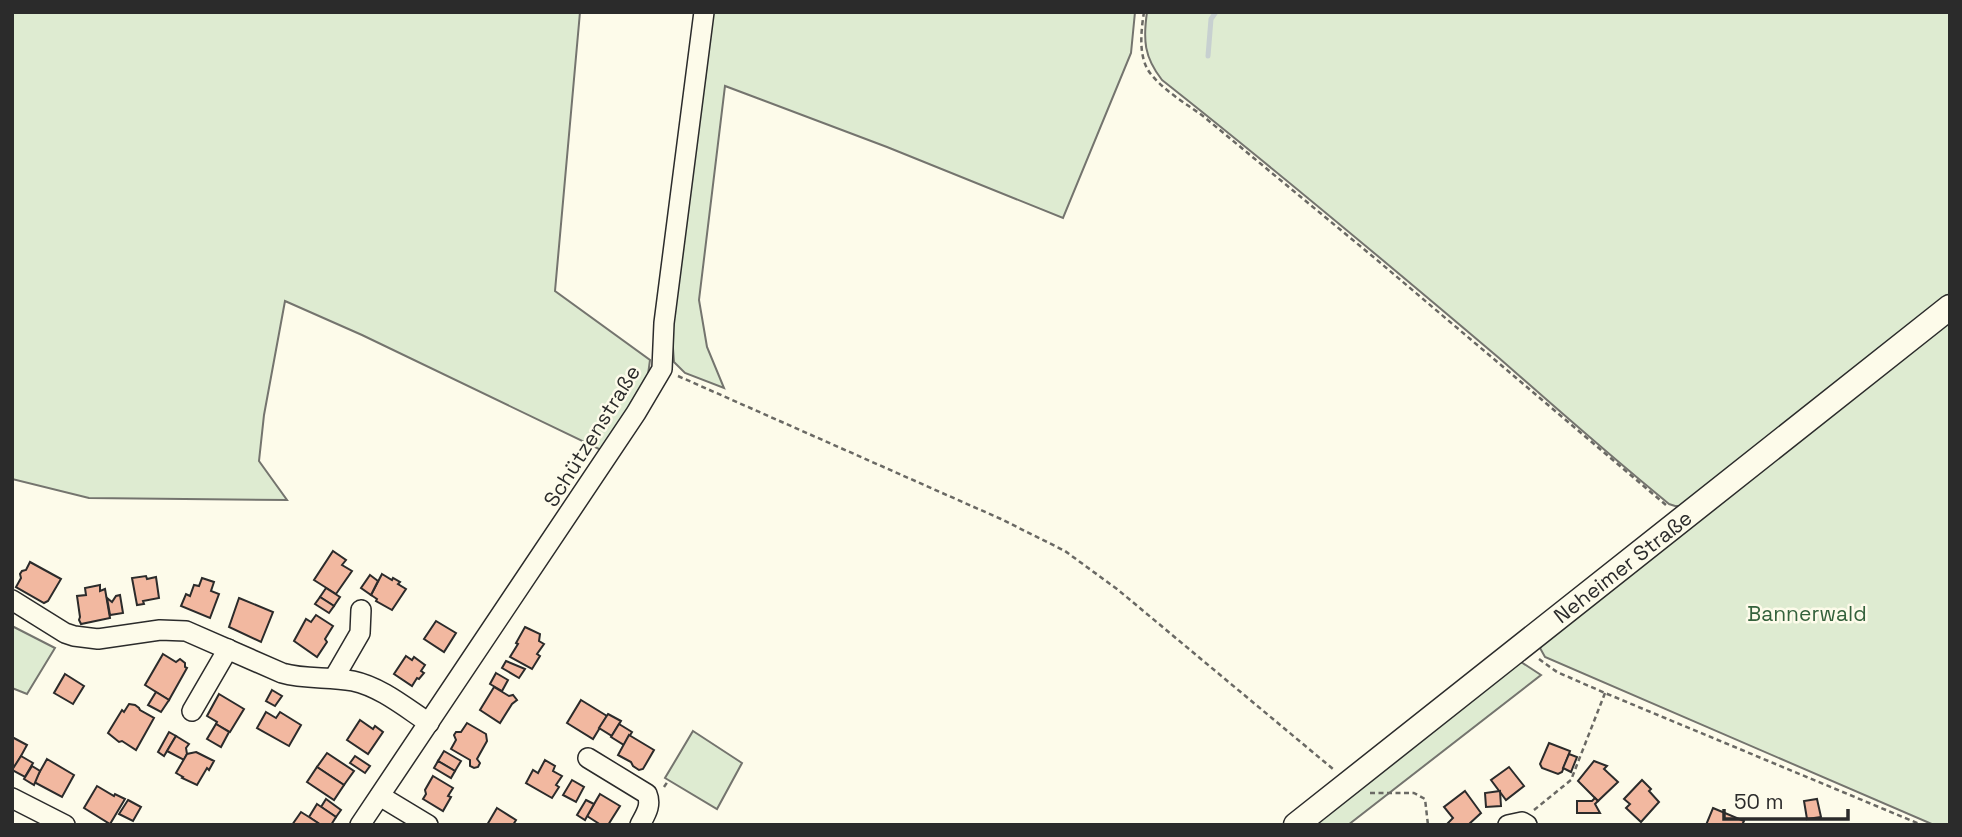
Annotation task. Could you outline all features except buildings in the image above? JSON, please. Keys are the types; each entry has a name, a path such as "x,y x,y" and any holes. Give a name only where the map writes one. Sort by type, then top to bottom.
{"main road":[{"name":"Neheimer Straße","path":"1296,825 1950,307"}],"street":[{"name":"Schützenstraße","path":"360,825 636,413 662,369 664,323 704,12"},
{"path":"12,600 74,636 98,639 173,630 186,631 290,676 334,678 376,689 429,723"},
{"path":"334,678 360,633 361,610"},
{"path":"191,711 228,649"},
{"path":"588,758 647,794 648,810 639,825"},
{"path":"380,796 428,825"},
{"path":"13,801 65,825"}],"path":[{"path":"1144,12 1142,49 1149,72 1377,260 1683,520"},
{"path":"662,369 1001,519 1065,551 1117,589 1350,783 1366,793 1414,793 1425,799 1428,825"},
{"path":"1522,646 1557,672 1922,825"},
{"path":"1519,824 1570,780 1605,693"}],"green space":[{"path":"12,12 580,12 555,291 650,360 647,382 601,450 285,301 264,415 259,461 287,500 89,498 12,479"},
{"path":"713,12 1135,12 1131,53 1063,218 887,147 725,86 699,300 707,347 724,388 685,373 674,362 672,335"},
{"path":"1147,12 1950,12 1950,297 1684,506 1669,504 1374,252 1162,80 1151,64 1146,48"},
{"name":"Bannerwald","path":"1950,318 1950,825 1934,825 1545,657 1540,648 1543,642"},
{"path":"12,626 55,648 27,694 12,688"},
{"path":"1518,660 1541,675 1348,825 1307,825"},
{"path":"693,731 742,763 717,809 665,778"}],"waterway":[{"path":"1208,56 1211,19 1216,12"}]}
